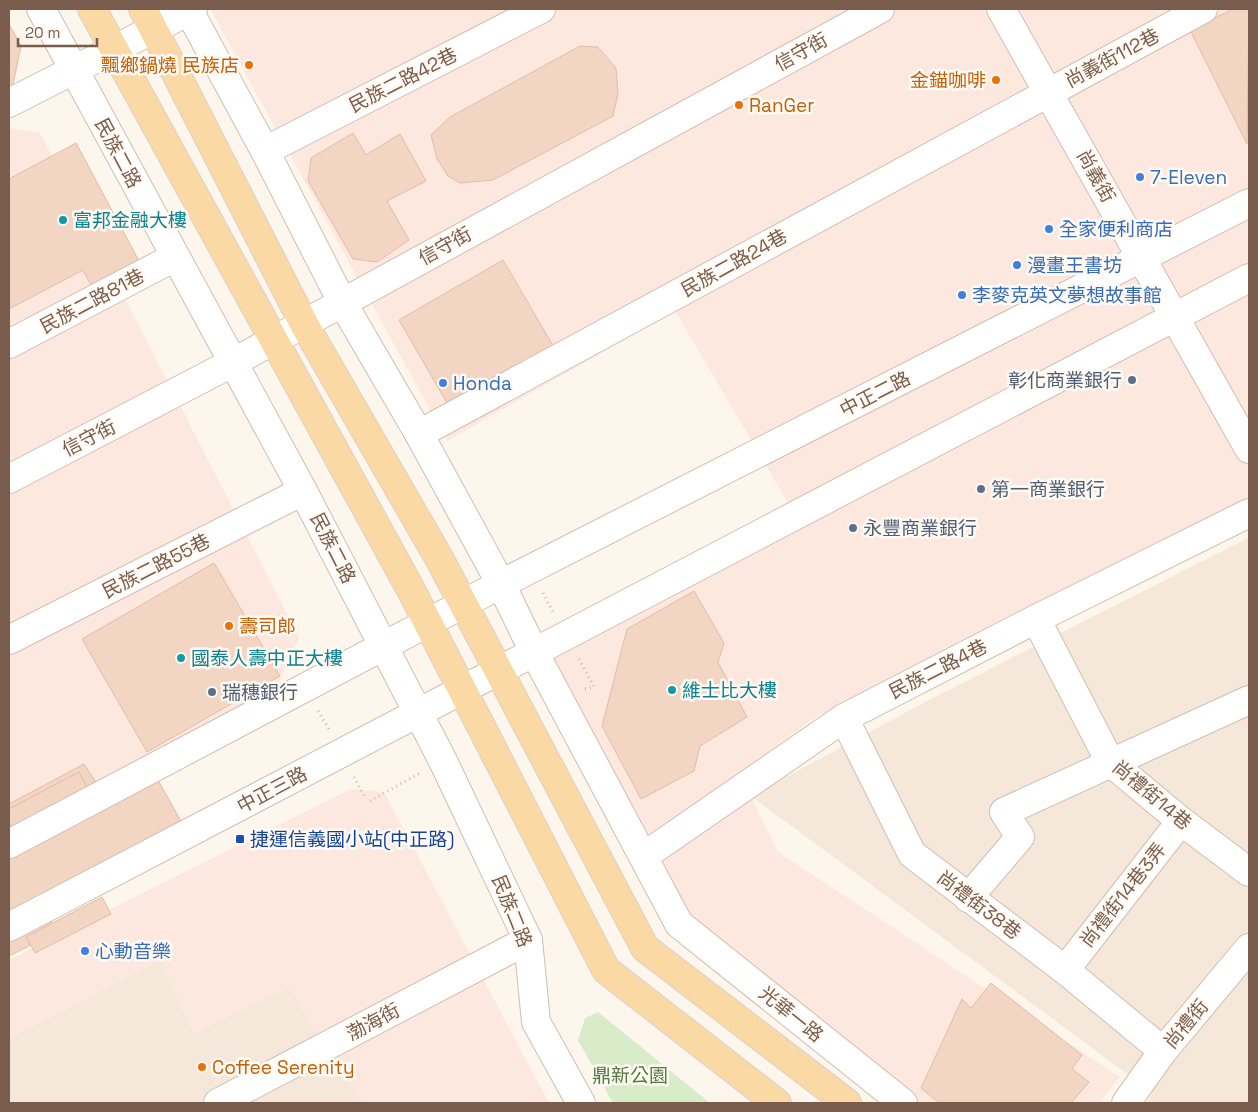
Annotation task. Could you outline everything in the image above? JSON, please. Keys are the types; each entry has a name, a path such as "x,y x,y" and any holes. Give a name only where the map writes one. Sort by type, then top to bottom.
{"main road":[{"path":"92,9 428,622 606,970 777,1103"},
{"path":"149,19 304,324 439,558 497,672"},
{"name":"光華一路","path":"497,672 645,948 847,1103"}],"street":[{"name":"民族二路","path":"41,9 174,257 303,491 419,713 528,940 536,1022 581,1103"},
{"name":"民族二路42巷","path":"265,151 541,9"},
{"name":"信守街","path":"9,479 232,363 272,339 304,324 880,9"},
{"name":"尚義街","path":"1001,9 1249,449"},
{"name":"尚義街112巷","path":"1049,92 1202,9"},
{"path":"9,103 115,50 149,19 190,10 342,302 420,434 501,584 534,652 644,856"},
{"name":"民族二路24巷","path":"420,434 1049,92"},
{"name":"中正二路","path":"501,584 1249,203"},
{"name":"民族二路81巷","path":"9,344 174,257"},
{"path":"534,652 1249,278"},
{"name":"民族二路55巷","path":"9,640 303,491"},
{"name":"民族二路4巷","path":"644,856 844,718 1036,618 1249,513"},
{"path":"9,844 501,584"},
{"name":"尚禮街14巷","path":"1036,618 1110,762 1181,821 1249,872"},
{"name":"中正三路","path":"9,927 534,652"},
{"path":"968,898 1020,837 1004,812 1249,700"},
{"name":"尚禮街38巷","path":"844,718 912,854 1065,970 1163,1051"},
{"name":"尚禮街14巷3弄","path":"1065,970 1181,821"},
{"name":"光華一路","path":"644,856 679,924 903,1103"},
{"name":"渤海街","path":"218,1103 528,940"},
{"name":"尚禮街","path":"1126,1103 1163,1051 1249,948"}],"shaded area":[{"path":"210,9 1249,9 1249,502 814,718 647,839 550,658 803,528 675,311 447,441"},
{"path":"9,128 40,133 299,637 276,689 9,827"},
{"path":"1248,538 1249,1103 1146,1103 1153,1093 751,796 927,701"},
{"path":"351,789 384,792 549,1103 363,1103 314,1028 290,987 194,1033 160,960 9,1038 9,960"},
{"path":"751,796 778,852 1120,1077 1099,1103 919,1103 686,916 657,862"},
{"path":"160,960 194,1033 290,987 314,1028 363,1103 9,1103 9,1038"}],"green space":[{"name":"鼎新公園","path":"598,1012 710,1103 613,1103 578,1040 585,1018"}],"building":[{"path":"1233,9 1249,9 1247,144 1190,30"},
{"path":"9,24 21,46 12,89 9,91"},
{"path":"580,46 598,47 616,68 618,93 613,116 493,180 460,183 448,176 437,159 431,135 450,117"},
{"path":"353,133 366,155 400,134 426,181 387,201 409,240 377,262 353,259 308,181 311,158"},
{"name":"富邦金融大樓","path":"76,143 139,261 92,287 83,270 9,309 9,179"},
{"path":"503,260 558,354 454,415 399,320"},
{"name":"國泰人壽中正大樓","path":"214,563 280,676 147,752 82,639"},
{"name":"維士比大樓","path":"694,591 724,643 718,662 747,717 700,746 694,771 641,799 602,726 627,629"},
{"path":"84,764 99,787 150,766 191,839 42,905 57,932 9,956 9,804"},
{"path":"79,772 88,789 12,829 9,823 9,809"},
{"path":"102,897 111,914 35,953 26,937"},
{"path":"991,983 1082,1055 1072,1069 1089,1082 1071,1103 939,1103 921,1088 962,999 971,1008"}],"place":[{"name":"飄鄉鍋燒 民族店","path":"249,65"},
{"name":"金錨咖啡","path":"996,80"},
{"name":"RanGer","path":"739,105"},
{"name":"7-Eleven","path":"1140,177"},
{"name":"富邦金融大樓","path":"63,220"},
{"name":"全家便利商店","path":"1049,229"},
{"name":"漫畫王書坊","path":"1017,265"},
{"name":"李麥克英文夢想故事館","path":"962,295"},
{"name":"彰化商業銀行","path":"1132,380"},
{"name":"Honda","path":"443,383"},
{"name":"第一商業銀行","path":"981,489"},
{"name":"永豐商業銀行","path":"853,528"},
{"name":"壽司郎","path":"229,626"},
{"name":"國泰人壽中正大樓","path":"181,658"},
{"name":"維士比大樓","path":"672,690"},
{"name":"瑞穗銀行","path":"212,692"},
{"name":"捷運信義國小站(中正路)","path":"240,839"},
{"name":"心動音樂","path":"85,951"},
{"name":"Coffee Serenity","path":"202,1067"}]}
